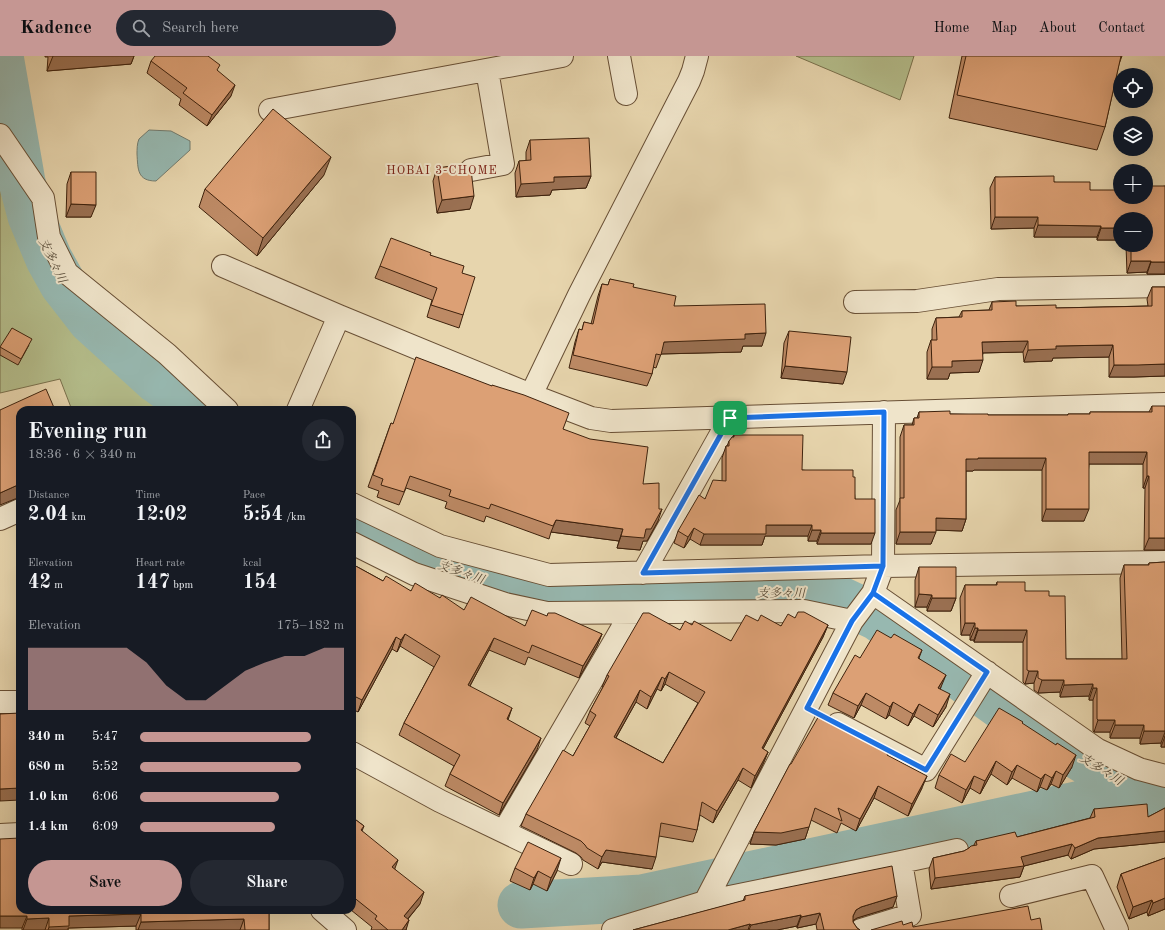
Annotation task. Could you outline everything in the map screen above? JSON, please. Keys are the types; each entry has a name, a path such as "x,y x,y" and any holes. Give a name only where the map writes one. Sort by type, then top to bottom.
{"street":[{"path":"270,110 562,56"},
{"path":"619,56 626,94"},
{"path":"531,395 579,295 689,81 697,56"},
{"path":"471,170 503,164 487,70"},
{"path":"2,138 43,198 49,238 67,273 168,354 223,406"},
{"path":"223,266 339,316 531,395 598,420 730,418 1165,404"},
{"path":"855,302 917,301 998,289 1165,286"},
{"path":"300,406 339,316"},
{"path":"705,902 852,621 873,593 883,566 884,412"},
{"path":"643,573 730,418"},
{"path":"356,506 440,546 549,575 883,566 1165,562"},
{"path":"0,519 16,512"},
{"path":"356,545 414,574 505,604 547,614 804,611 852,621"},
{"path":"873,593 1098,750 1139,769 1165,776"},
{"path":"504,831 631,613"},
{"path":"807,708 926,770 987,672"},
{"path":"0,702 16,702"},
{"path":"356,754 440,801 571,864"},
{"path":"0,835 16,834"},
{"path":"613,930 705,902 957,850"},
{"path":"861,930 910,915 901,862"},
{"path":"1011,896 1092,876 1117,930"},
{"path":"327,914 345,930"}],"green space":[{"path":"796,56 914,56 900,100"},
{"path":"0,159 9,173 15,208 50,300 158,406 70,406 60,379 0,393"}],"water":[{"path":"149,130 171,131 190,141 190,150 156,181 145,179 138,169 137,144 139,139"}],"building":[{"path":"155,56 208,56 220,65 217,70 235,85 212,115 183,93 187,88 151,61"},
{"path":"966,56 1121,56 1118,68 1113,68 1113,92 1105,127 957,95"},
{"path":"273,109 331,157 263,238 205,189"},
{"path":"589,138 591,176 554,177 554,182 521,184 519,161 531,160 530,140"},
{"path":"465,164 471,169 474,196 442,200 437,168"},
{"path":"71,172 96,172 96,205 71,204"},
{"path":"1054,176 1054,182 1090,182 1090,190 1113,190 1113,204 1153,204 1153,186 1165,186 1165,262 1131,261 1131,252 1153,252 1153,212 1113,212 1113,228 1101,228 1101,226 1038,225 1038,217 995,217 995,177"},
{"path":"391,238 431,253 430,255 464,266 462,273 475,277 463,315 431,305 437,288 380,266"},
{"path":"610,279 634,284 633,287 676,296 674,306 765,304 766,333 745,334 745,339 664,342 661,355 656,354 652,374 573,355 579,329 582,330 584,322 593,324 602,284 608,285"},
{"path":"1152,287 1165,287 1165,364 1114,365 1113,345 1056,346 1056,349 1028,350 1028,341 982,342 983,360 952,361 952,367 932,367 931,340 937,340 936,318 962,317 962,311 992,310 992,302 1016,301 1016,306 1056,305 1056,308 1152,306"},
{"path":"12,328 32,339 21,359 0,347"},
{"path":"789,331 851,337 847,372 785,366"},
{"path":"416,357 492,386 524,395 569,413 563,429 590,439 648,447 643,484 659,483 659,509 662,509 651,529 646,529 644,538 621,536 623,529 556,520 553,526 491,504 489,509 449,496 451,490 410,476 404,492 381,485 383,479 373,475 391,423 393,424"},
{"path":"46,389 53,406 16,406 16,486 0,493 0,410"},
{"path":"1152,406 1165,406 1165,538 1149,538 1149,476 1147,476 1147,452 1089,452 1089,509 1046,509 1046,458 966,459 966,519 936,518 936,532 900,532 900,498 904,498 904,425 914,425 914,418 919,418 919,412 950,411 950,414 1068,415 1090,414 1090,412 1152,412"},
{"path":"734,435 803,435 802,470 853,470 853,477 855,477 855,499 875,499 875,533 821,533 821,530 812,530 812,525 766,525 766,534 704,534 694,528 688,537 678,531 699,495 705,499 713,480 726,481 726,446 729,446 729,441 732,437 734,437"},
{"path":"1165,562 1165,731 1144,731 1144,725 1115,725 1115,720 1098,720 1097,688 1093,688 1093,684 1064,685 1064,680 1042,680 1038,678 1038,671 1027,670 1027,630 978,630 978,628 975,628 975,623 965,623 965,585 997,585 997,582 1025,582 1025,591 1049,591 1049,596 1065,596 1066,659 1127,659 1124,565 1149,565 1149,563"},
{"path":"356,566 383,581 386,576 411,591 415,583 440,598 442,595 464,610 471,597 525,626 532,610 547,616 548,613 555,613 602,634 583,666 532,645 529,653 494,638 468,685 512,708 507,719 541,738 503,803 450,774 460,755 404,723 440,656 405,634 401,640 396,637 362,700 356,697"},
{"path":"919,567 956,567 956,598 932,598 932,595 919,594"},
{"path":"798,612 804,612 828,625 762,748 768,752 755,776 743,768 717,811 702,802 697,830 661,823 656,857 606,850 602,857 587,848 581,841 526,814 563,750 573,756 596,715 590,711 609,676 607,675 643,613 649,613 680,630 685,621 692,625 694,621 731,641 746,615 758,621 761,615 781,626 788,614 795,618","holes":["669,672 705,692 663,763 614,737 640,690 651,697 662,677 665,679"]},
{"path":"877,630 891,638 894,634 922,650 918,658 946,675 938,688 950,694 938,715 919,704 913,714 893,702 890,707 866,693 858,706 833,693 855,655 860,658"},
{"path":"999,708 1023,722 1022,723 1056,745 1057,743 1076,755 1063,775 1056,771 1052,778 1045,774 1041,779 1017,765 1012,772 996,761 985,781 974,776 966,790 939,775 951,754 965,762"},
{"path":"16,713 16,788 0,789 0,714"},
{"path":"820,714 889,751 887,755 927,776 912,804 878,786 860,819 838,808 842,821 815,808 809,827 781,833 754,832 790,764"},
{"path":"1147,804 1148,817 1165,808 1165,831 1098,838 1075,848 1072,844 1021,857 1024,866 935,878 933,858 964,851 971,846 977,845 976,841 1015,832 1017,837 1095,817 1094,809"},
{"path":"356,820 364,826 361,830 398,860 392,867 424,892 404,916 409,920 402,930 388,930 375,919 377,916 356,899"},
{"path":"16,838 16,914 141,914 69,916 69,926 49,927 49,918 27,919 27,916 0,916 0,839"},
{"path":"528,842 561,858 551,878 538,871 534,878 515,868"},
{"path":"1165,858 1165,898 1153,903 1152,900 1133,907 1121,874"},
{"path":"892,866 897,896 861,907 856,910 853,916 853,922 860,930 824,930 820,913 750,924 728,930 633,930 745,900 745,896"},
{"path":"1028,906 1031,920 1040,918 1042,930 871,930 902,921 903,925 912,922 913,927"},
{"path":"141,914 269,914 269,930 245,930 244,919 141,922"}],"waterway":[{"name":"支多々川","path":"0,56 22,182 31,216 49,259 63,284 91,320 157,380 193,406"},
{"name":"支多々川","path":"356,528 401,552 482,580 533,594 830,595 877,617 1032,728 1137,792 1165,794"},
{"path":"521,905 642,898 1137,792"}],"district":[{"name":"HOBAI 3-CHOME","path":"442,171"}],"route":[{"path":"730,418 643,573 883,566 873,593 987,672 926,770 807,708 852,621 873,593 883,566 884,412 730,418"}]}
